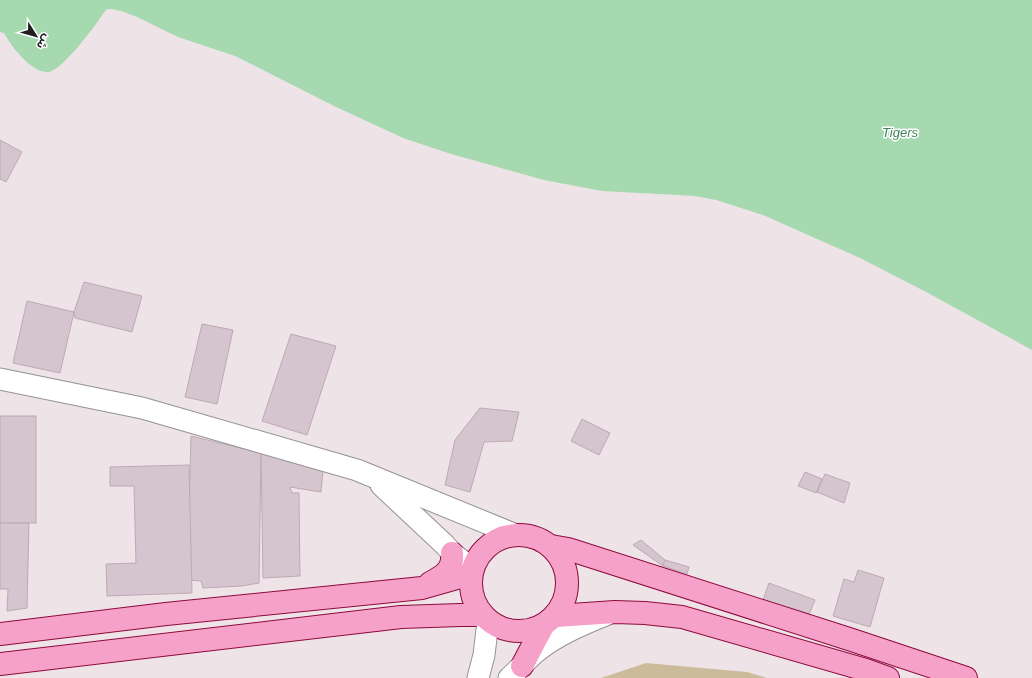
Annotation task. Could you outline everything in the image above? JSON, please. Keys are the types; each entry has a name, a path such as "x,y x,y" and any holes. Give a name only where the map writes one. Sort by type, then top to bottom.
{"main road":[{"path":"515,672 549,621 564,603 568,588 567,572 561,558 551,546 540,539 528,535 516,535 501,538 489,546 479,556 472,572 471,589 474,603 485,618 500,629 515,632 529,631 549,621 615,612 645,613 682,617 866,670 888,678"},
{"path":"551,546 568,549 859,642 966,678"},
{"path":"422,588 446,573 451,566 453,559 452,553"},
{"path":"0,634 166,614 422,588 472,572"},
{"path":"0,664 401,617 460,615 485,618"}],"street":[{"path":"0,379 142,408 357,470 516,535"},
{"path":"372,476 472,572"},
{"path":"515,672 537,652 561,635 590,621 615,612"},
{"path":"478,678 484,655 485,618"}],"shaded area":[{"path":"646,663 747,672 767,678 601,678"}],"water":[{"name":"Tigers","path":"0,0 1032,0 1032,350 928,293 860,258 763,215 716,200 695,196 602,191 544,180 451,154 403,138 334,106 235,56 178,37 121,11 107,9 74,51 54,70 49,72 36,69 17,52 4,33 0,32"}],"building":[{"path":"0,140 22,152 6,182 0,179"},
{"path":"84,282 142,296 132,332 75,318 74,312"},
{"path":"27,301 74,312 60,373 13,363"},
{"path":"202,324 233,330 217,404 185,397"},
{"path":"291,334 336,346 307,435 262,421"},
{"path":"480,408 519,412 512,441 484,442 470,492 445,485 455,440"},
{"path":"0,416 36,416 36,523 0,523"},
{"path":"582,419 610,433 599,455 571,441"},
{"path":"191,436 261,453 259,583 242,586 203,588 201,581 187,580"},
{"path":"261,453 323,471 321,492 290,487 292,493 299,493 300,576 263,578"},
{"path":"189,465 192,593 107,596 106,564 136,563 134,486 110,486 110,467"},
{"path":"805,472 822,479 816,493 798,486"},
{"path":"825,474 850,483 844,503 817,492"},
{"path":"0,523 29,523 27,608 7,611 8,589 0,589"},
{"path":"641,540 665,560 663,566 633,545"},
{"path":"665,560 689,567 687,574 663,566"},
{"path":"858,570 884,578 870,627 833,616 844,579 854,582"},
{"path":"769,583 815,600 808,617 763,600"}]}
